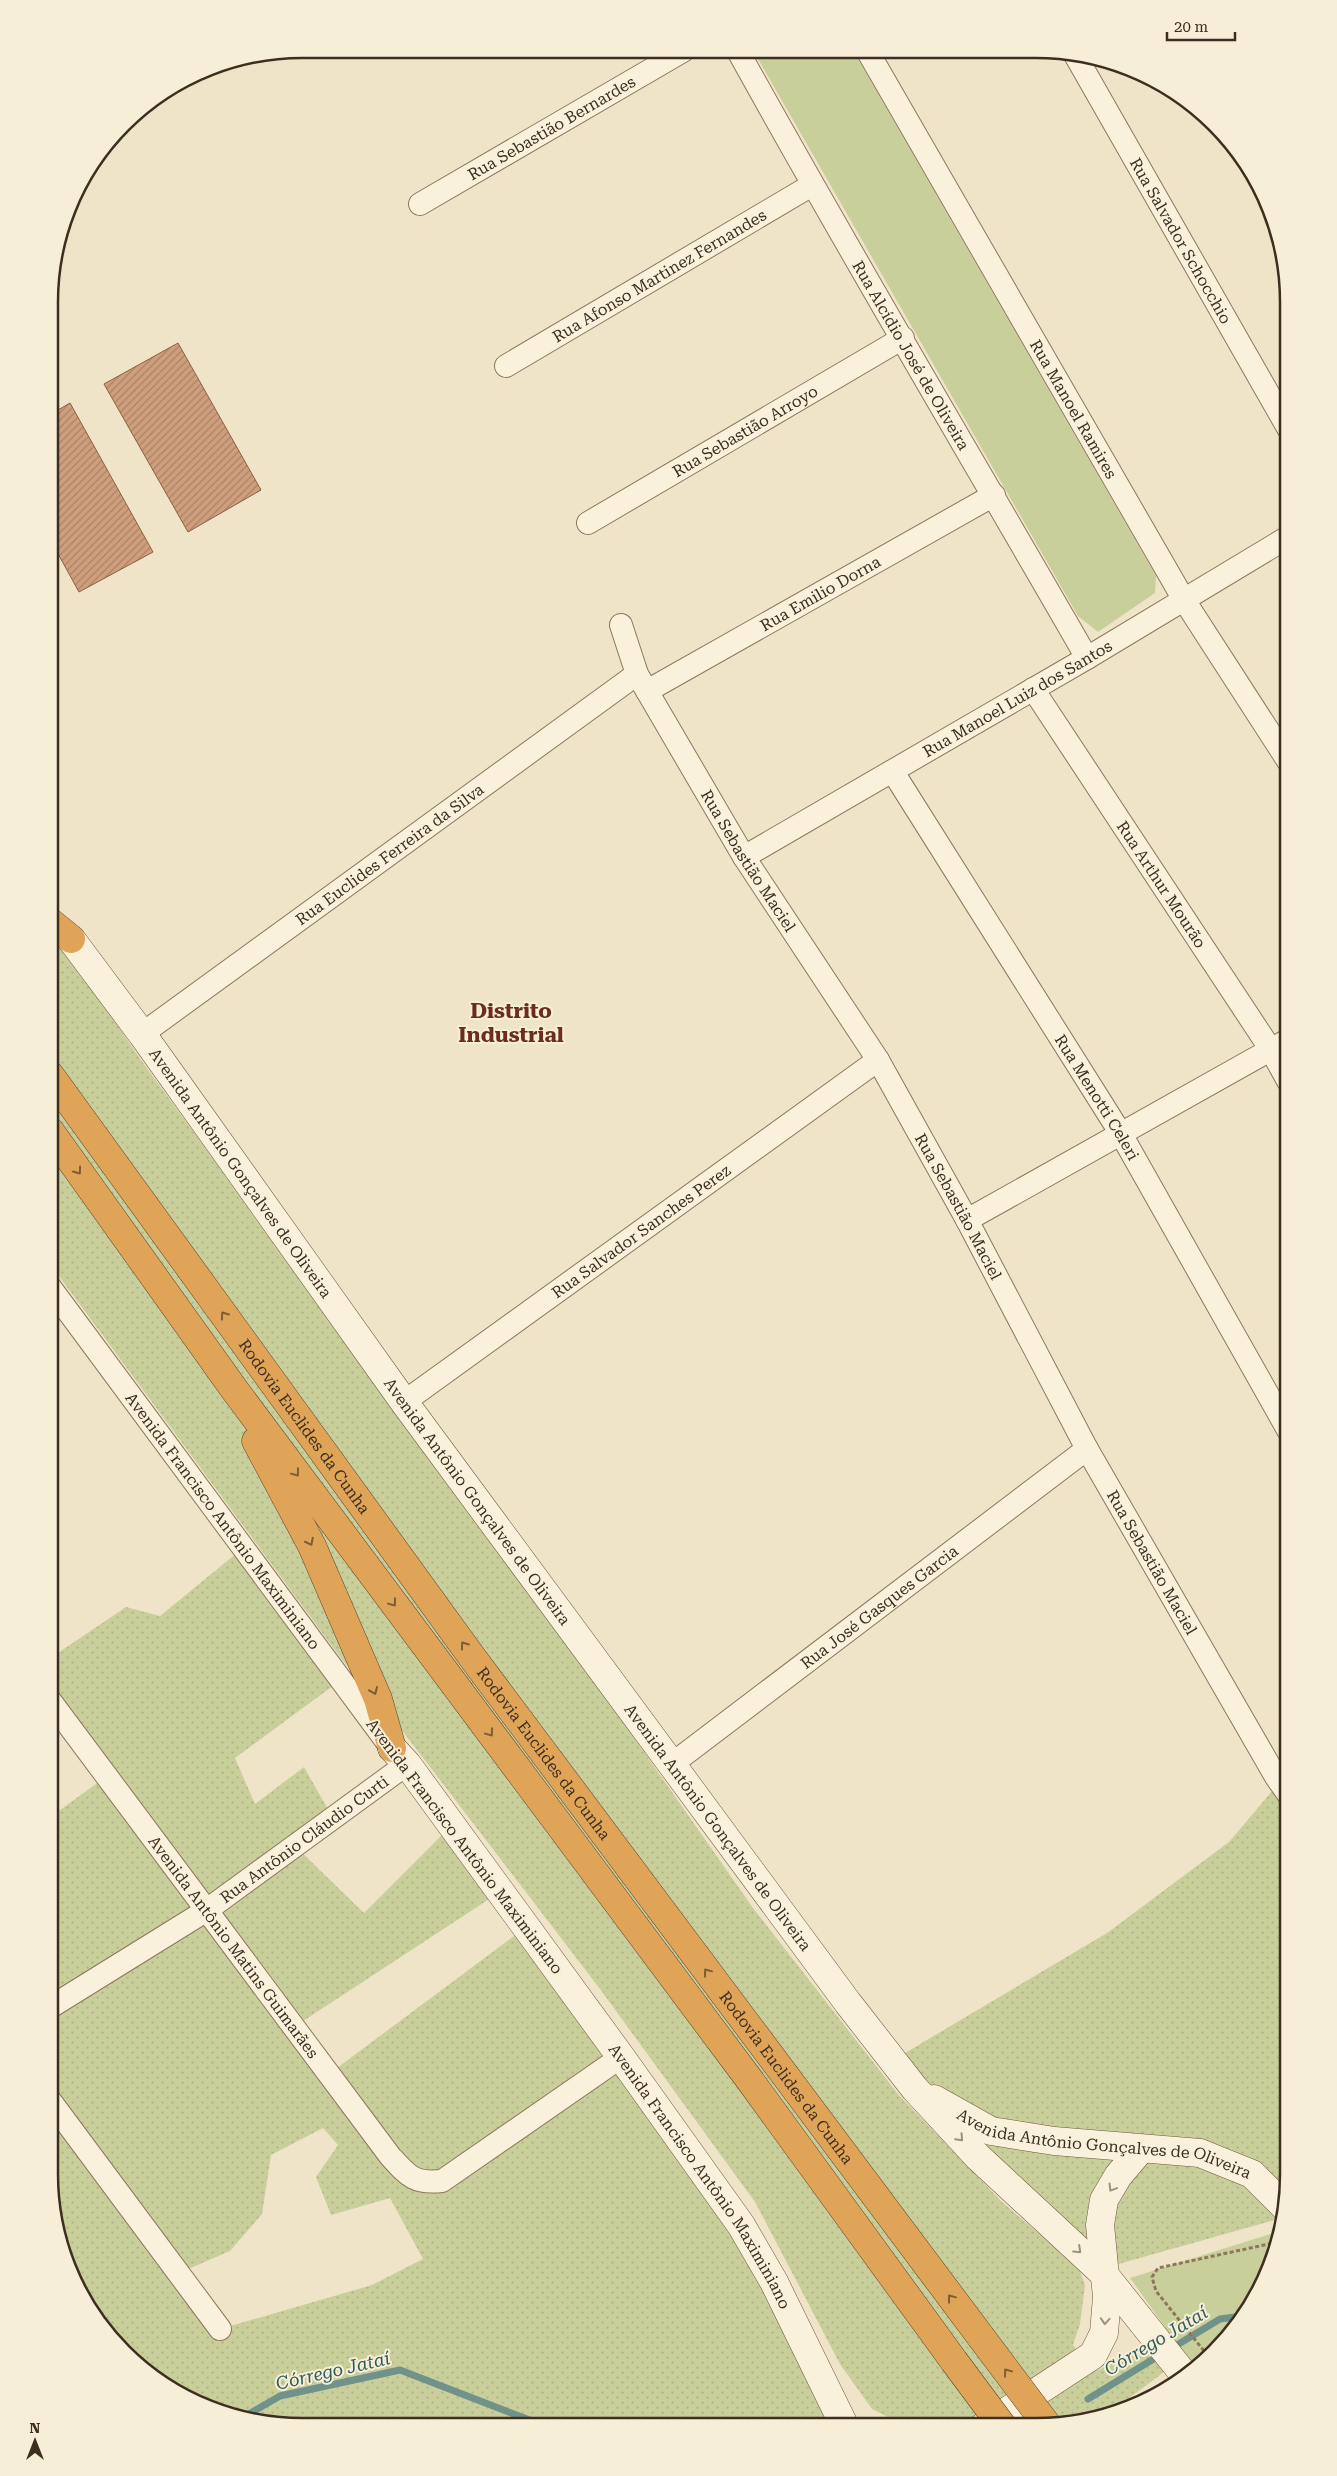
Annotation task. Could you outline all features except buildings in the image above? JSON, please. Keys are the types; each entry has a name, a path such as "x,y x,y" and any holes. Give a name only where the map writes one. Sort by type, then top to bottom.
{"highway":[{"path":"58,928 72,938"},
{"name":"Rodovia Euclides da Cunha","path":"58,1086 472,1657 1042,2418"},
{"name":"Rodovia Euclides da Cunha","path":"58,1142 234,1389 749,2079 996,2418"},
{"path":"234,1389 259,1447 312,1546 378,1699 399,1756"}],"main road":[{"name":"Avenida Antônio Gonçalves de Oliveira","path":"72,938 404,1402 848,2003 915,2089 978,2157 1103,2273 1181,2370"},
{"name":"Avenida Francisco Antônio Maximiniano","path":"399,1756 621,2057 741,2225 774,2282 841,2418"},
{"name":"Avenida Antônio Gonçalves de Oliveira","path":"915,2089 992,2130 1054,2141 1200,2153 1252,2174 1278,2200"},
{"path":"997,2418 1093,2355 1104,2333 1106,2297 1100,2224 1104,2200 1118,2176 1141,2149"}],"street":[{"name":"Rua Sebastião Bernardes","path":"420,204 671,58"},
{"name":"Rua Alcídio José de Oliveira","path":"742,58 812,185 903,338 1087,658"},
{"name":"Rua Manoel Ramires","path":"871,58 1184,600 1280,749"},
{"name":"Rua Salvador Schocchio","path":"1078,61 1280,414"},
{"name":"Rua Afonso Martinez Fernandes","path":"506,366 812,185"},
{"name":"Rua Sebastião Arroyo","path":"588,523 903,338"},
{"name":"Rua Emilio Dorna","path":"642,683 994,495"},
{"name":"Rua Manoel Luiz dos Santos","path":"744,857 1087,658 1280,542"},
{"name":"Rua Sebastião Maciel","path":"621,625 642,683 744,857 878,1060 967,1220 1087,1449 1280,1780"},
{"name":"Rua Euclides Ferreira da Silva","path":"142,1034 642,683"},
{"name":"Rua Arthur Mourão","path":"1033,689 1279,1045"},
{"name":"Rua Menotti Celeri","path":"893,772 1120,1134 1280,1416"},
{"name":"Avenida Antônio Gonçalves de Oliveira","path":"58,918 72,938"},
{"path":"967,1220 1279,1045"},
{"name":"Rua Salvador Sanches Perez","path":"404,1402 878,1060"},
{"name":"Avenida Francisco Antônio Maximiniano","path":"58,1298 399,1756"},
{"name":"Rua José Gasques Garcia","path":"672,1764 1087,1449"},
{"name":"Avenida Antônio Matins Guimarães","path":"58,1710 390,2156 410,2178 426,2183 442,2181 621,2057"},
{"name":"Rua Antônio Cláudio Curti","path":"58,2002 207,1910 399,1756"},
{"path":"58,2111 220,2329"}],"path":[{"path":"1204,2351 1156,2291 1152,2276 1158,2268 1269,2244"}],"green space":[{"path":"757,58 857,58 1156,576 1155,593 1098,632 1078,616"},
{"path":"58,939 141,1060 609,1702 753,1908 898,2094 1002,2202 1079,2268 1085,2285 1080,2324 1073,2345 1091,2373 1151,2346 1166,2369 1123,2402 1083,2414 1051,2418 890,2418 872,2409 840,2364 755,2202 600,1989 378,1699 343,1661 58,1275"},
{"path":"243,1548 341,1680 235,1758 255,1804 304,1767 333,1818 295,1846 364,1913 452,1825 500,1892 294,2027 329,2074 526,1927 741,2225 840,2418 286,2418 254,2414 208,2400 180,2386 153,2368 118,2335 90,2296 76,2268 62,2222 58,2190 58,1811 107,1776 58,1711 58,1653 126,1607 160,1616","holes":["323,2128 338,2145 316,2177 331,2215 390,2198 423,2259 372,2285 220,2329 179,2273 230,2251 262,2214 271,2155"]},
{"path":"1273,1790 1280,1801 1280,2174 1275,2220 1115,2265 988,2157 900,2056 1107,1933 1229,1842"},
{"path":"1272,2234 1267,2253 1247,2296 1219,2335 1188,2365 1165,2327 1130,2278"}],"waterway":[{"name":"Córrego Jataí","path":"1172,2348 1220,2319 1233,2317"},
{"name":"Córrego Jataí","path":"1088,2399 1160,2355"},
{"name":"Córrego Jataí","path":"251,2413 280,2396 400,2370 524,2418"}],"district":[{"name":"Distrito Industrial","path":"511,1023"}]}
